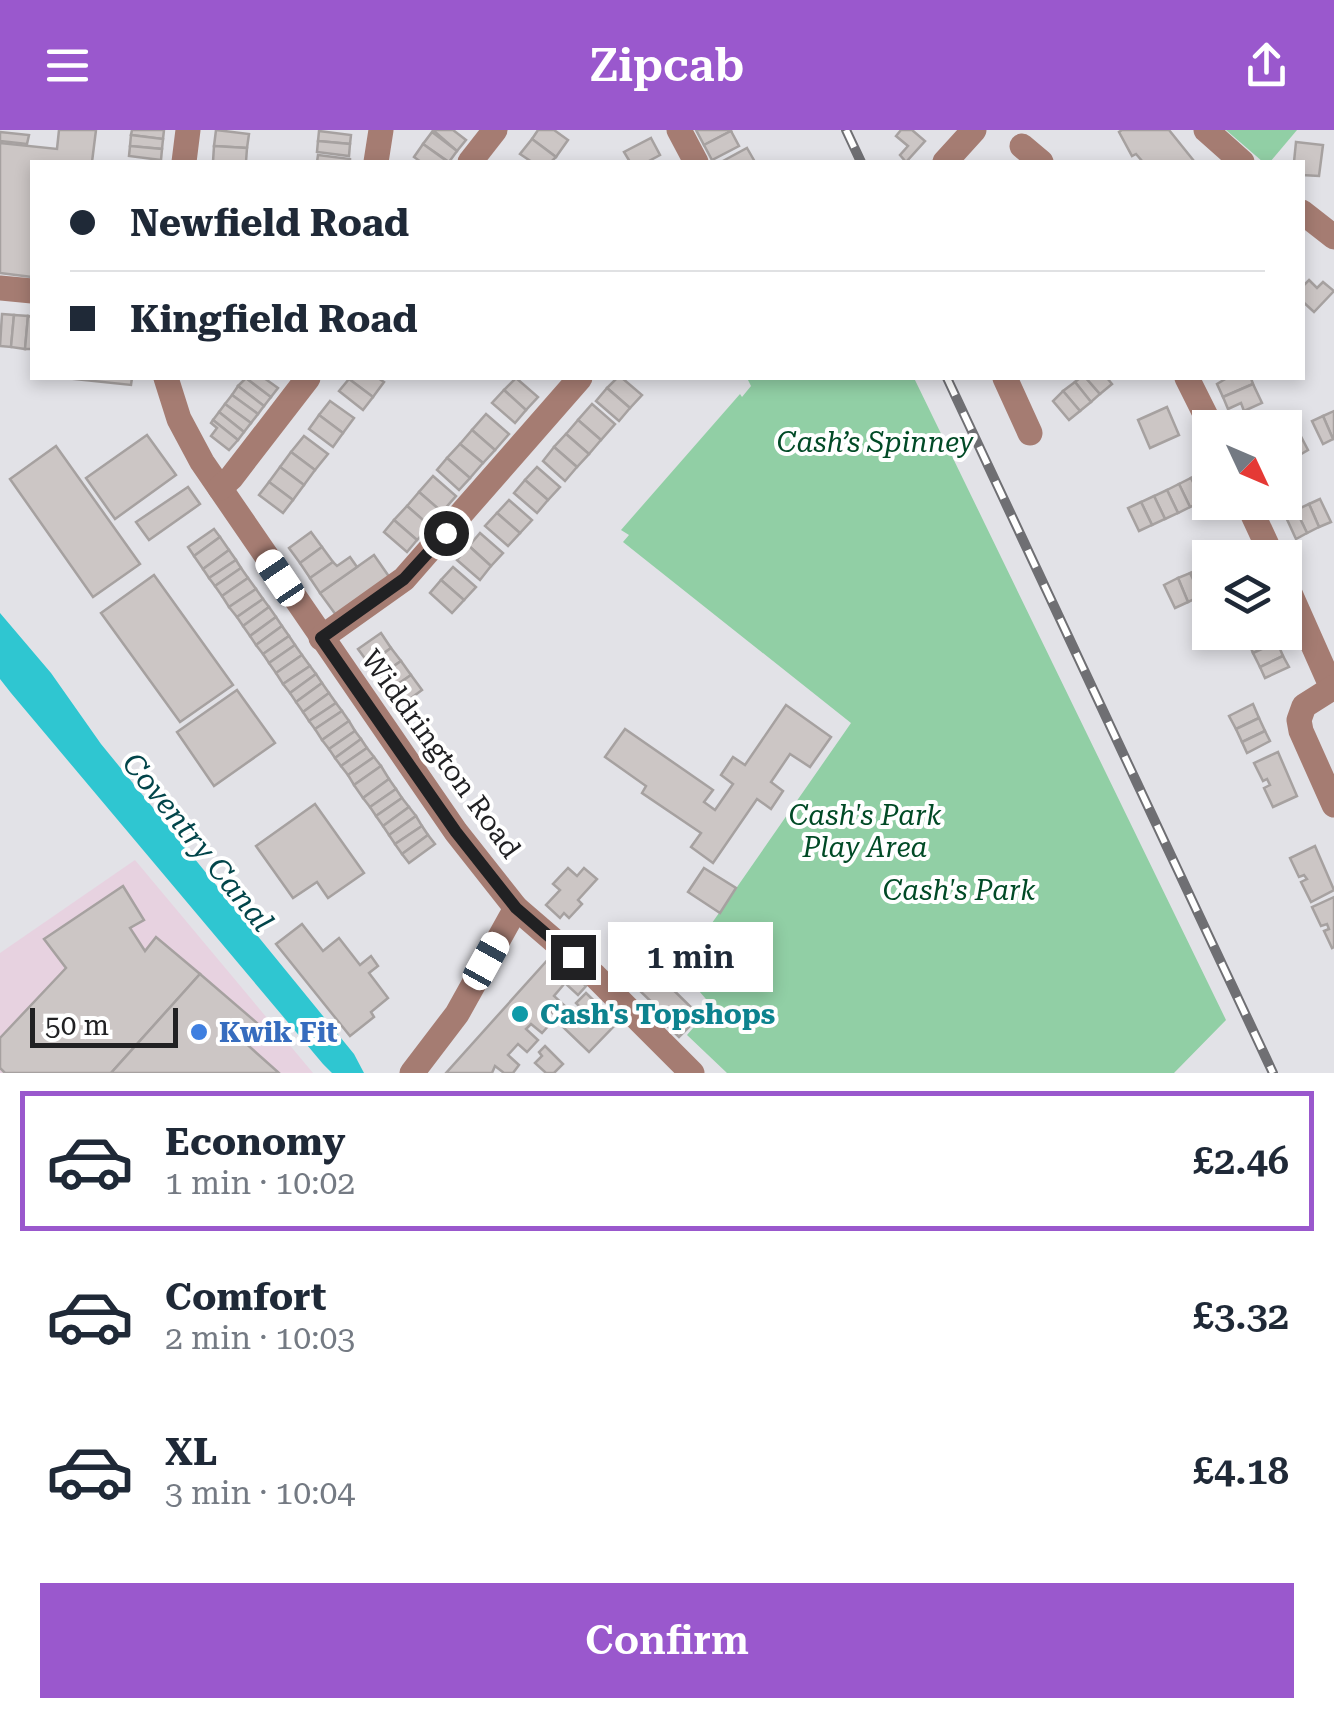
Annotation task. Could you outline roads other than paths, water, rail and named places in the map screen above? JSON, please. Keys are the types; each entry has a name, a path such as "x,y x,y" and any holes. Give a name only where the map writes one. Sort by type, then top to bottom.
{"street":[{"path":"184,160 188,130"},
{"path":"376,160 380,130"},
{"path":"472,160 494,130"},
{"path":"679,130 695,160"},
{"path":"948,160 974,130"},
{"path":"1206,130 1234,160"},
{"path":"1305,214 1332,231"},
{"path":"0,288 30,291"},
{"name":"Widdrington Road","path":"167,380 190,442 456,832 516,908 596,976 690,1072"},
{"path":"220,488 232,478 306,380"},
{"path":"321,638 404,579 578,380"},
{"path":"1006,380 1030,433"},
{"path":"1188,380 1203,410"},
{"path":"1302,620 1333,688 1312,698 1302,711 1301,731 1334,804"},
{"path":"412,1073 456,1014 516,908"}],"water":[{"name":"Coventry Canal","path":"0,613 51,673 101,744 354,1054 364,1073 332,1073 323,1064 11,693 0,679"}],"railway":[{"path":"846,130 860,160"},
{"path":"948,380 1273,1073"}],"place":[{"name":"Cash's Topshops","path":"520,1014"},
{"name":"Kwik Fit","path":"199,1032"}],"park label":[{"name":"Cash’s Spinney","path":"875,442"},
{"name":"Cash's Park Play Area","path":"865,831"},
{"name":"Cash's Park","path":"959,890"}]}
